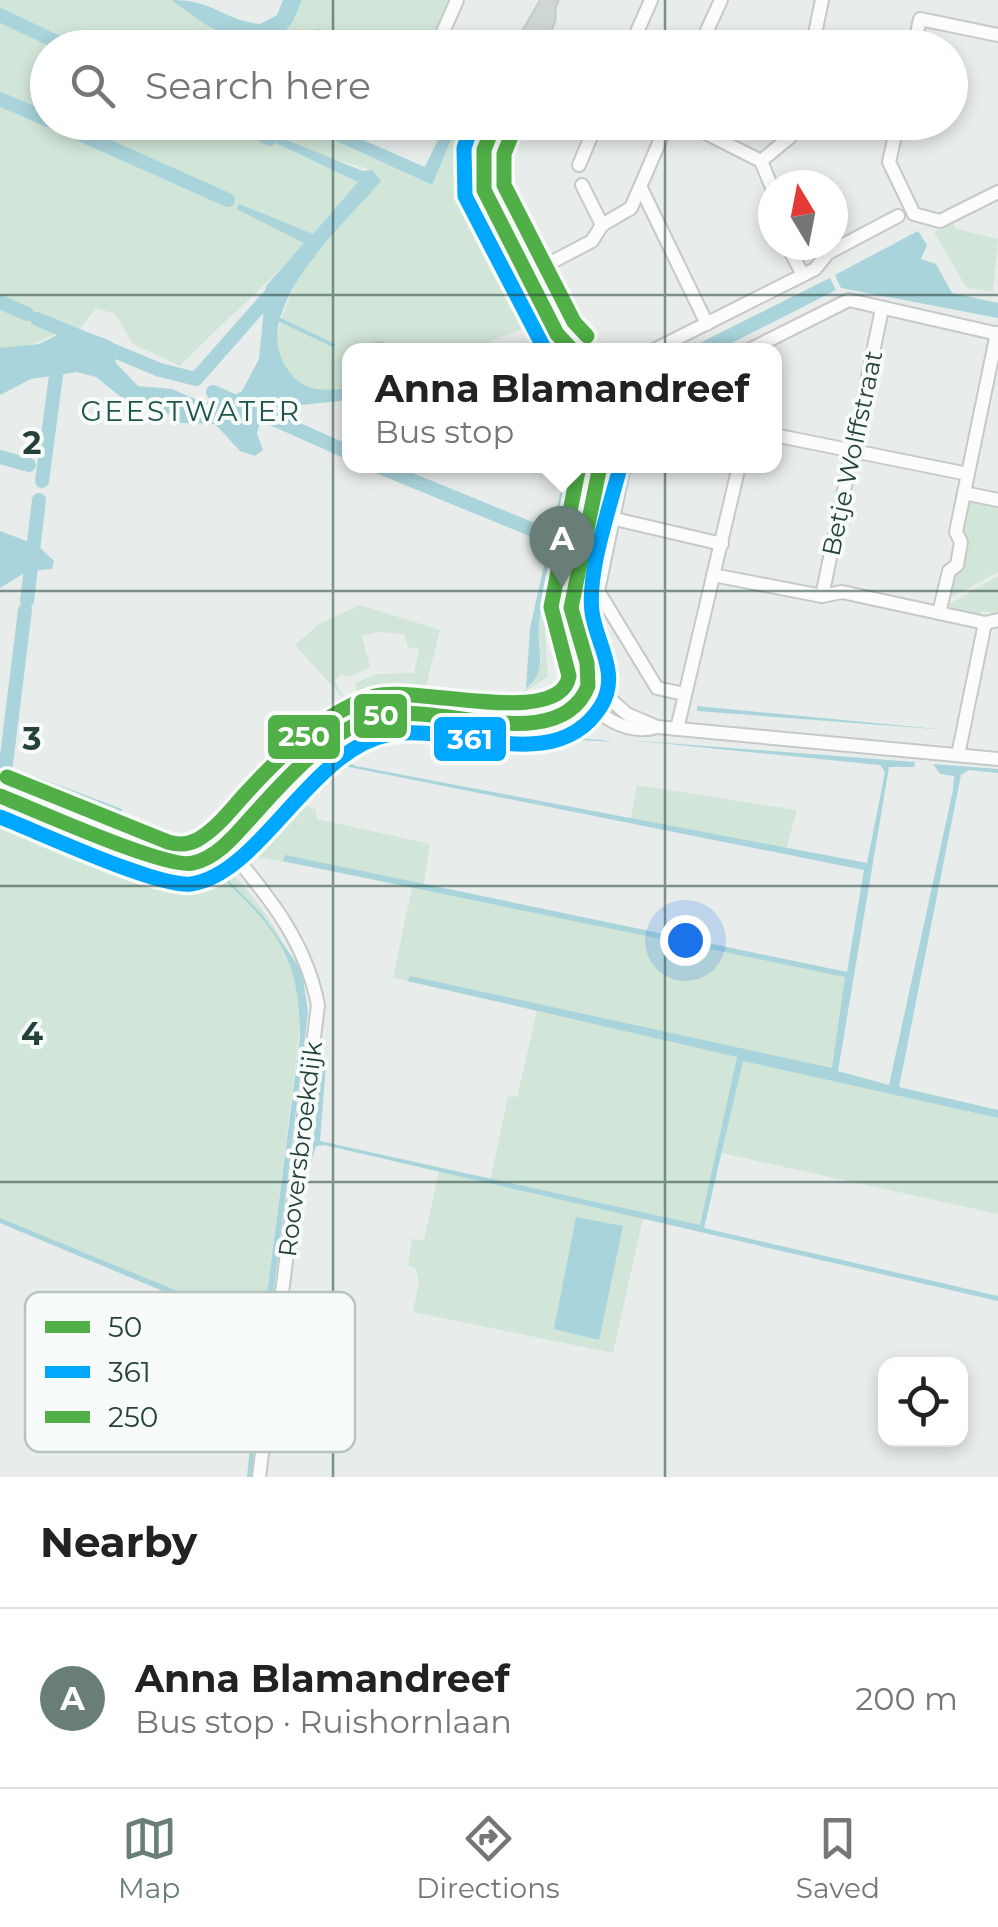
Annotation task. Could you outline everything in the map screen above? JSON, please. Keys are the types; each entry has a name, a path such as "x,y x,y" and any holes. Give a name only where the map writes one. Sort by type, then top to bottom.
{"main road":[{"path":"535,30 548,3"},
{"path":"488,140 484,150 484,190 559,342"},
{"path":"0,796 141,850 194,849 222,841 354,726 380,714 519,722 581,688 565,630 599,473"}],"street":[{"path":"444,30 458,0"},
{"path":"638,30 651,0"},
{"path":"708,30 722,0"},
{"path":"816,30 822,0"},
{"path":"918,30 920,19 998,35"},
{"path":"579,165 589,140"},
{"path":"550,262 592,241 602,226 631,208 660,140"},
{"path":"720,140 762,161 765,170"},
{"path":"762,161 786,140"},
{"path":"894,140 889,162 912,209 940,222 998,192"},
{"path":"582,186 602,226"},
{"path":"640,188 708,324"},
{"path":"669,343 803,275 828,253 898,216"},
{"path":"796,260 803,275"},
{"path":"764,343 848,300 998,334 956,532 961,542 957,565 949,571 938,613"},
{"name":"Betje Wolffstraat","path":"822,596 882,309"},
{"path":"782,437 968,474"},
{"path":"623,473 598,590 657,688 684,694"},
{"path":"677,729 738,473"},
{"path":"964,493 998,500"},
{"path":"615,519 722,544"},
{"path":"712,575 822,596 842,592 991,622 958,755"},
{"path":"581,688 622,728 657,727 998,758"},
{"name":"Rooversbroekdijk","path":"222,841 280,911 305,954 318,1005 282,1292"},
{"name":"Rooversbroekdijk","path":"259,1477 262,1452"}],"green space":[{"path":"0,0 172,0 221,30 30,30 30,140 334,140 431,185 451,140 471,140 464,167 468,190 535,324 490,343 342,343 342,389 310,388 285,372 278,347 283,317 297,283 372,170 276,143 359,182 313,234 237,209 305,242 180,366 133,344 115,314 96,308 80,329 72,327 24,348 0,348"},
{"path":"302,0 452,0 438,30 285,30"},
{"path":"953,223 956,229 998,239 993,292 966,287 934,232"},
{"path":"569,473 579,473 545,634 548,677 508,702 534,682 541,661 538,625 559,538"},
{"path":"969,495 998,502 998,572 952,597 949,592"},
{"path":"998,576 998,614 984,611 973,616 954,612 949,604"},
{"path":"360,605 440,630 426,686 395,682 357,692 355,683 378,674 414,673 419,649 408,647 404,634 378,632 362,636 370,667 349,677 341,674 335,681 344,699 295,645 319,624"},
{"path":"637,785 797,810 785,853 630,822"},
{"path":"286,796 316,810 317,819 430,844 423,889 849,977 833,1072 688,1044 737,1057 700,1226 643,1218 613,1353 413,1312 419,1282 416,1269 408,1265 412,1239 424,1240 439,1171 490,1182 508,1096 517,1097 537,1011 393,978 412,887 248,855 242,841"},
{"path":"0,815 160,874 176,877 226,867 255,899 279,936 296,976 300,997 301,1019 267,1292 180,1292 0,1218"},
{"path":"743,1061 998,1118 998,1214 721,1153"}],"water":[{"path":"172,0 199,3 260,24 277,15 283,0 302,0 286,30 216,30"},
{"path":"286,140 363,171 372,170 381,181 308,265 281,315 277,339 291,374 315,389 342,389 342,401 273,408 262,413 257,434 263,450 255,456 240,451 215,424 180,423 159,407 127,402 96,377 77,372 31,379 0,395 0,348 39,344 73,327 111,341 116,363 138,386 172,389 204,403 223,402 242,391 259,359 266,286 304,243 237,209 239,204 313,234 358,182 276,143"},
{"path":"334,140 363,140 425,167 438,140 451,140 432,185"},
{"path":"918,231 927,245 921,259 936,264 952,293 998,303 998,318 841,288 835,275"},
{"path":"830,278 836,290 732,343 700,343"},
{"path":"562,473 570,473 541,605 539,666 526,688 530,628"},
{"path":"0,531 37,545 54,561 52,569 28,571 0,588"},
{"path":"697,706 948,730 697,711"},
{"path":"400,725 613,742 413,729 376,733"},
{"path":"627,740 915,762 914,767 889,767 838,1071 889,1085 953,790 954,776 940,774 933,764 998,769 998,773 969,770 961,775 899,1087 998,1110 998,1118 743,1061 704,1228 998,1296 998,1301 324,1145 316,1146 311,1162 322,1064 326,1065 320,1141 700,1225 737,1057 408,981 410,976 832,1068 845,977 283,861 285,855 847,972 864,870 339,765 303,796 300,793 357,746 349,763 356,766 867,863 885,772 880,765"},
{"path":"0,763 122,809 122,819 0,775"},
{"path":"220,872 261,913 302,971 308,1013 274,1292 267,1292 300,1037 296,986 282,947 257,913 220,876 193,881 192,875"},
{"path":"576,1217 623,1226 599,1340 554,1329"},
{"path":"0,1218 180,1292 165,1292 0,1223"},
{"path":"249,1452 254,1452 251,1477 247,1477"}],"waterway":[{"path":"0,15 31,30"},
{"path":"0,99 30,112"},
{"path":"93,140 228,200"},
{"path":"37,319 160,370 196,379 278,286"},
{"path":"0,302 27,314"},
{"path":"278,319 333,345"},
{"path":"42,481 59,353"},
{"path":"213,392 342,449"},
{"path":"0,457 29,465"},
{"path":"394,473 553,538"},
{"path":"27,601 39,500"},
{"path":"5,772 25,610"}],"transit line":[{"name":"361","path":"467,140 465,196 541,343"},
{"name":"50","path":"488,140 484,150 484,190 557,334 565,343"},
{"name":"250","path":"510,140 504,154 504,185 574,322 587,336"},
{"name":"250","path":"7,777 168,842 186,844 211,830 305,735 357,703 394,694 515,703 541,700 560,692 569,676 551,607 578,473"},
{"name":"50","path":"0,796 129,848 179,863 193,863 228,842 314,753 365,721 407,713 496,723 552,719 573,707 588,686 587,663 571,608 599,473"},
{"name":"361","path":"0,817 126,869 191,884 216,876 239,859 333,764 359,746 387,735 413,733 530,744 557,740 581,728 601,706 609,682 591,596 618,473"}],"place":[{"name":"Anna Blamandreef","path":"562,588"}],"district":[{"name":"GEESTWATER","path":"191,411"}]}
